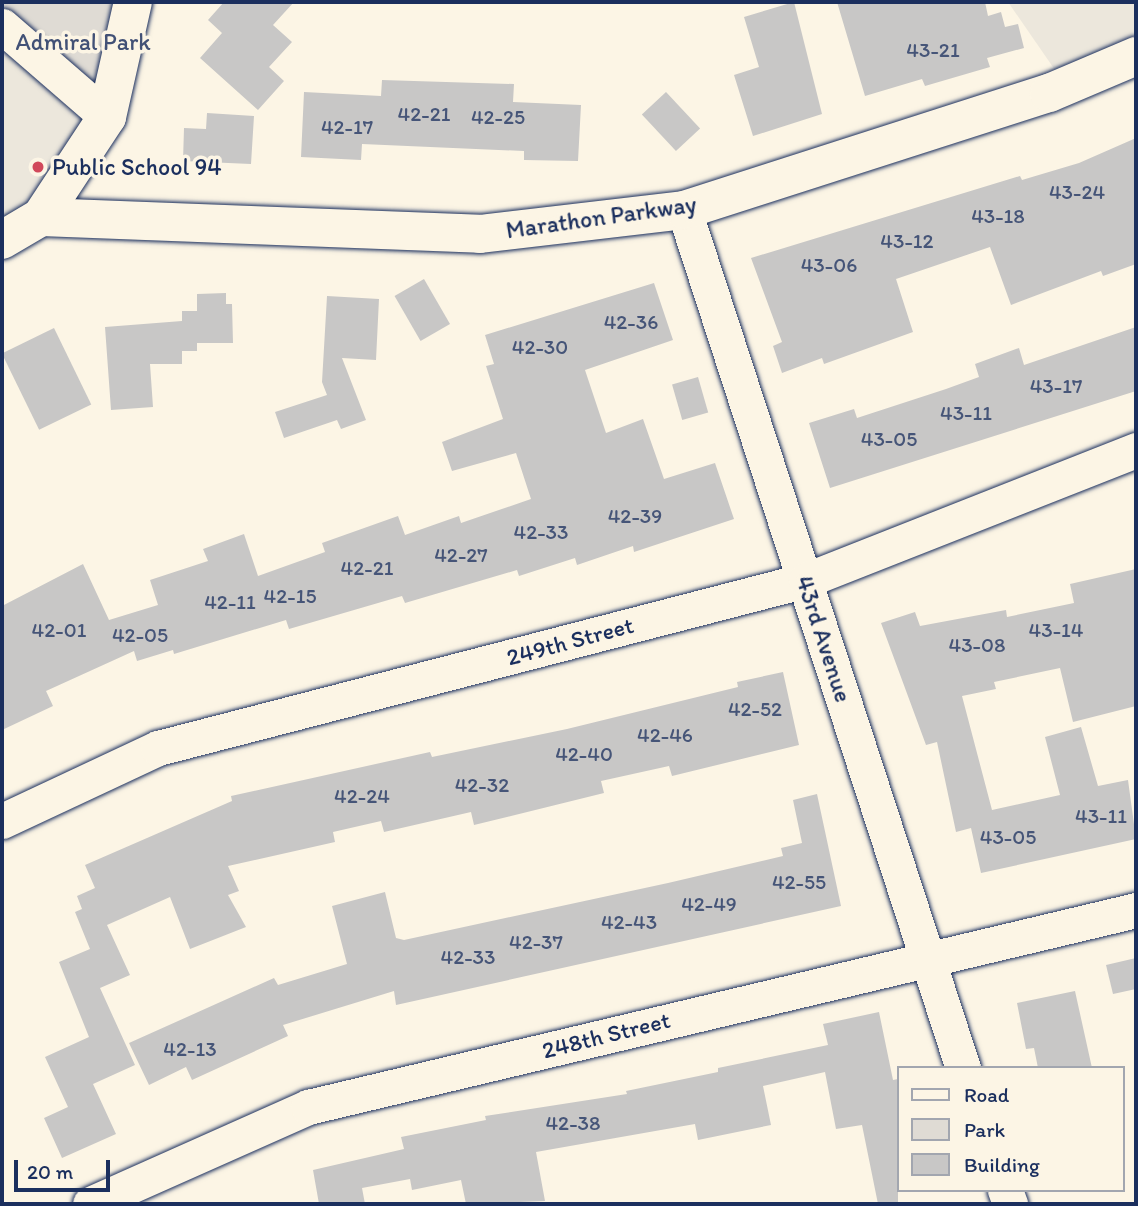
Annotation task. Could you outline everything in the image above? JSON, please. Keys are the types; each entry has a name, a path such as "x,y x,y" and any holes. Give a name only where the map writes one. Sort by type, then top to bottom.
{"street":[{"path":"2,240 41,217 107,117 133,2"},
{"path":"2,26 107,117"},
{"name":"Marathon Parkway","path":"41,217 480,234 684,210 1049,93 1136,56"},
{"name":"43rd Avenue","path":"684,210 962,1066"},
{"name":"249th Street","path":"2,821 158,748 806,580 1136,450"},
{"path":"2,821 2,849"},
{"name":"248th Street","path":"90,1204 309,1107 925,957 1136,910"}],"shaded area":[{"path":"1008,2 1136,2 1136,56 1066,86"},
{"name":"Public School 94","path":"2,26 107,117 2,240"}],"green space":[{"name":"Admiral Park","path":"2,2 133,2 107,117 2,26"}],"building":[{"path":"224,2 294,2 273,25 292,42 269,67 284,81 258,110 200,58 222,33 208,20"},
{"path":"794,2 822,114 753,136 734,75 759,67 744,17"},
{"path":"837,2 985,2 988,16 1001,12 1005,27 1018,24 1024,48 987,58 990,67 925,86 922,79 865,96"},
{"path":"382,80 514,84 513,102 581,105 578,161 524,160 524,151 362,144 361,160 301,157 304,92 381,96"},
{"path":"666,92 700,129 676,151 642,115"},
{"path":"207,113 254,116 251,164 183,161 184,128 206,129"},
{"path":"1136,138 1136,264 1103,276 1101,271 1011,305 990,247 896,279 913,332 824,364 822,358 782,373 773,346 782,342 751,258 1020,176 1022,180 1079,163"},
{"path":"424,279 450,324 421,341 395,296"},
{"path":"654,283 673,340 585,370 606,433 643,419 664,479 715,463 734,519 634,552 633,546 577,565 575,558 519,576 517,570 405,603 402,596 289,629 286,620 174,654 173,650 137,661 134,651 46,691 53,706 2,730 2,606 83,564 109,620 158,605 150,580 208,561 203,549 244,534 258,576 325,552 322,543 398,516 405,535 459,516 461,523 531,499 516,453 452,471 442,442 503,419 486,366 494,364 485,335"},
{"path":"226,293 226,304 232,304 233,343 197,343 197,351 182,351 182,364 150,364 153,407 111,410 105,327 182,321 182,311 197,311 197,294"},
{"path":"327,296 379,299 376,360 342,358 366,420 341,429 337,420 284,438 275,412 327,395 322,382"},
{"path":"1136,327 1136,391 830,488 809,423 854,409 857,418 946,389 979,377 975,364 1019,348 1024,365"},
{"path":"54,328 91,404 39,430 2,353"},
{"path":"698,377 708,413 682,420 672,384"},
{"path":"1136,569 1136,706 1073,722 1060,668 994,682 996,689 962,696 992,810 1060,795 1045,737 1081,727 1098,786 1128,780 1136,839 981,873 971,828 956,832 937,742 926,745 881,623 915,612 920,626 1006,610 1007,617 1074,603 1070,584"},
{"path":"783,672 799,745 672,776 669,766 601,781 604,793 474,825 471,812 384,832 381,821 333,832 335,842 228,866 239,891 228,895 246,927 190,949 170,897 107,925 130,975 100,988 135,1065 93,1084 116,1134 62,1158 44,1118 68,1107 45,1057 89,1037 59,962 90,949 75,912 82,909 77,896 95,888 85,865 232,801 231,796 430,752 432,757 567,729 738,687 737,682"},
{"path":"817,794 841,906 396,1005 394,991 283,1025 288,1036 192,1080 186,1067 149,1085 129,1043 274,978 278,985 347,964 332,906 385,892 396,938 404,940 668,883 783,856 781,848 802,843 793,800"},
{"path":"1136,958 1136,989 1113,994 1106,965"},
{"path":"1075,991 1092,1066 1038,1066 1034,1048 1026,1049 1017,1003"},
{"path":"879,1012 893,1080 897,1079 898,1204 878,1204 862,1125 836,1129 825,1072 763,1086 771,1125 698,1140 695,1124 536,1152 545,1201 466,1204 461,1180 412,1190 410,1179 362,1188 365,1204 319,1204 313,1170 404,1149 401,1137 486,1120 485,1116 627,1094 626,1091 718,1072 718,1068 828,1045 823,1024"}],"place":[{"name":"Public School 94","path":"38,167"}]}
